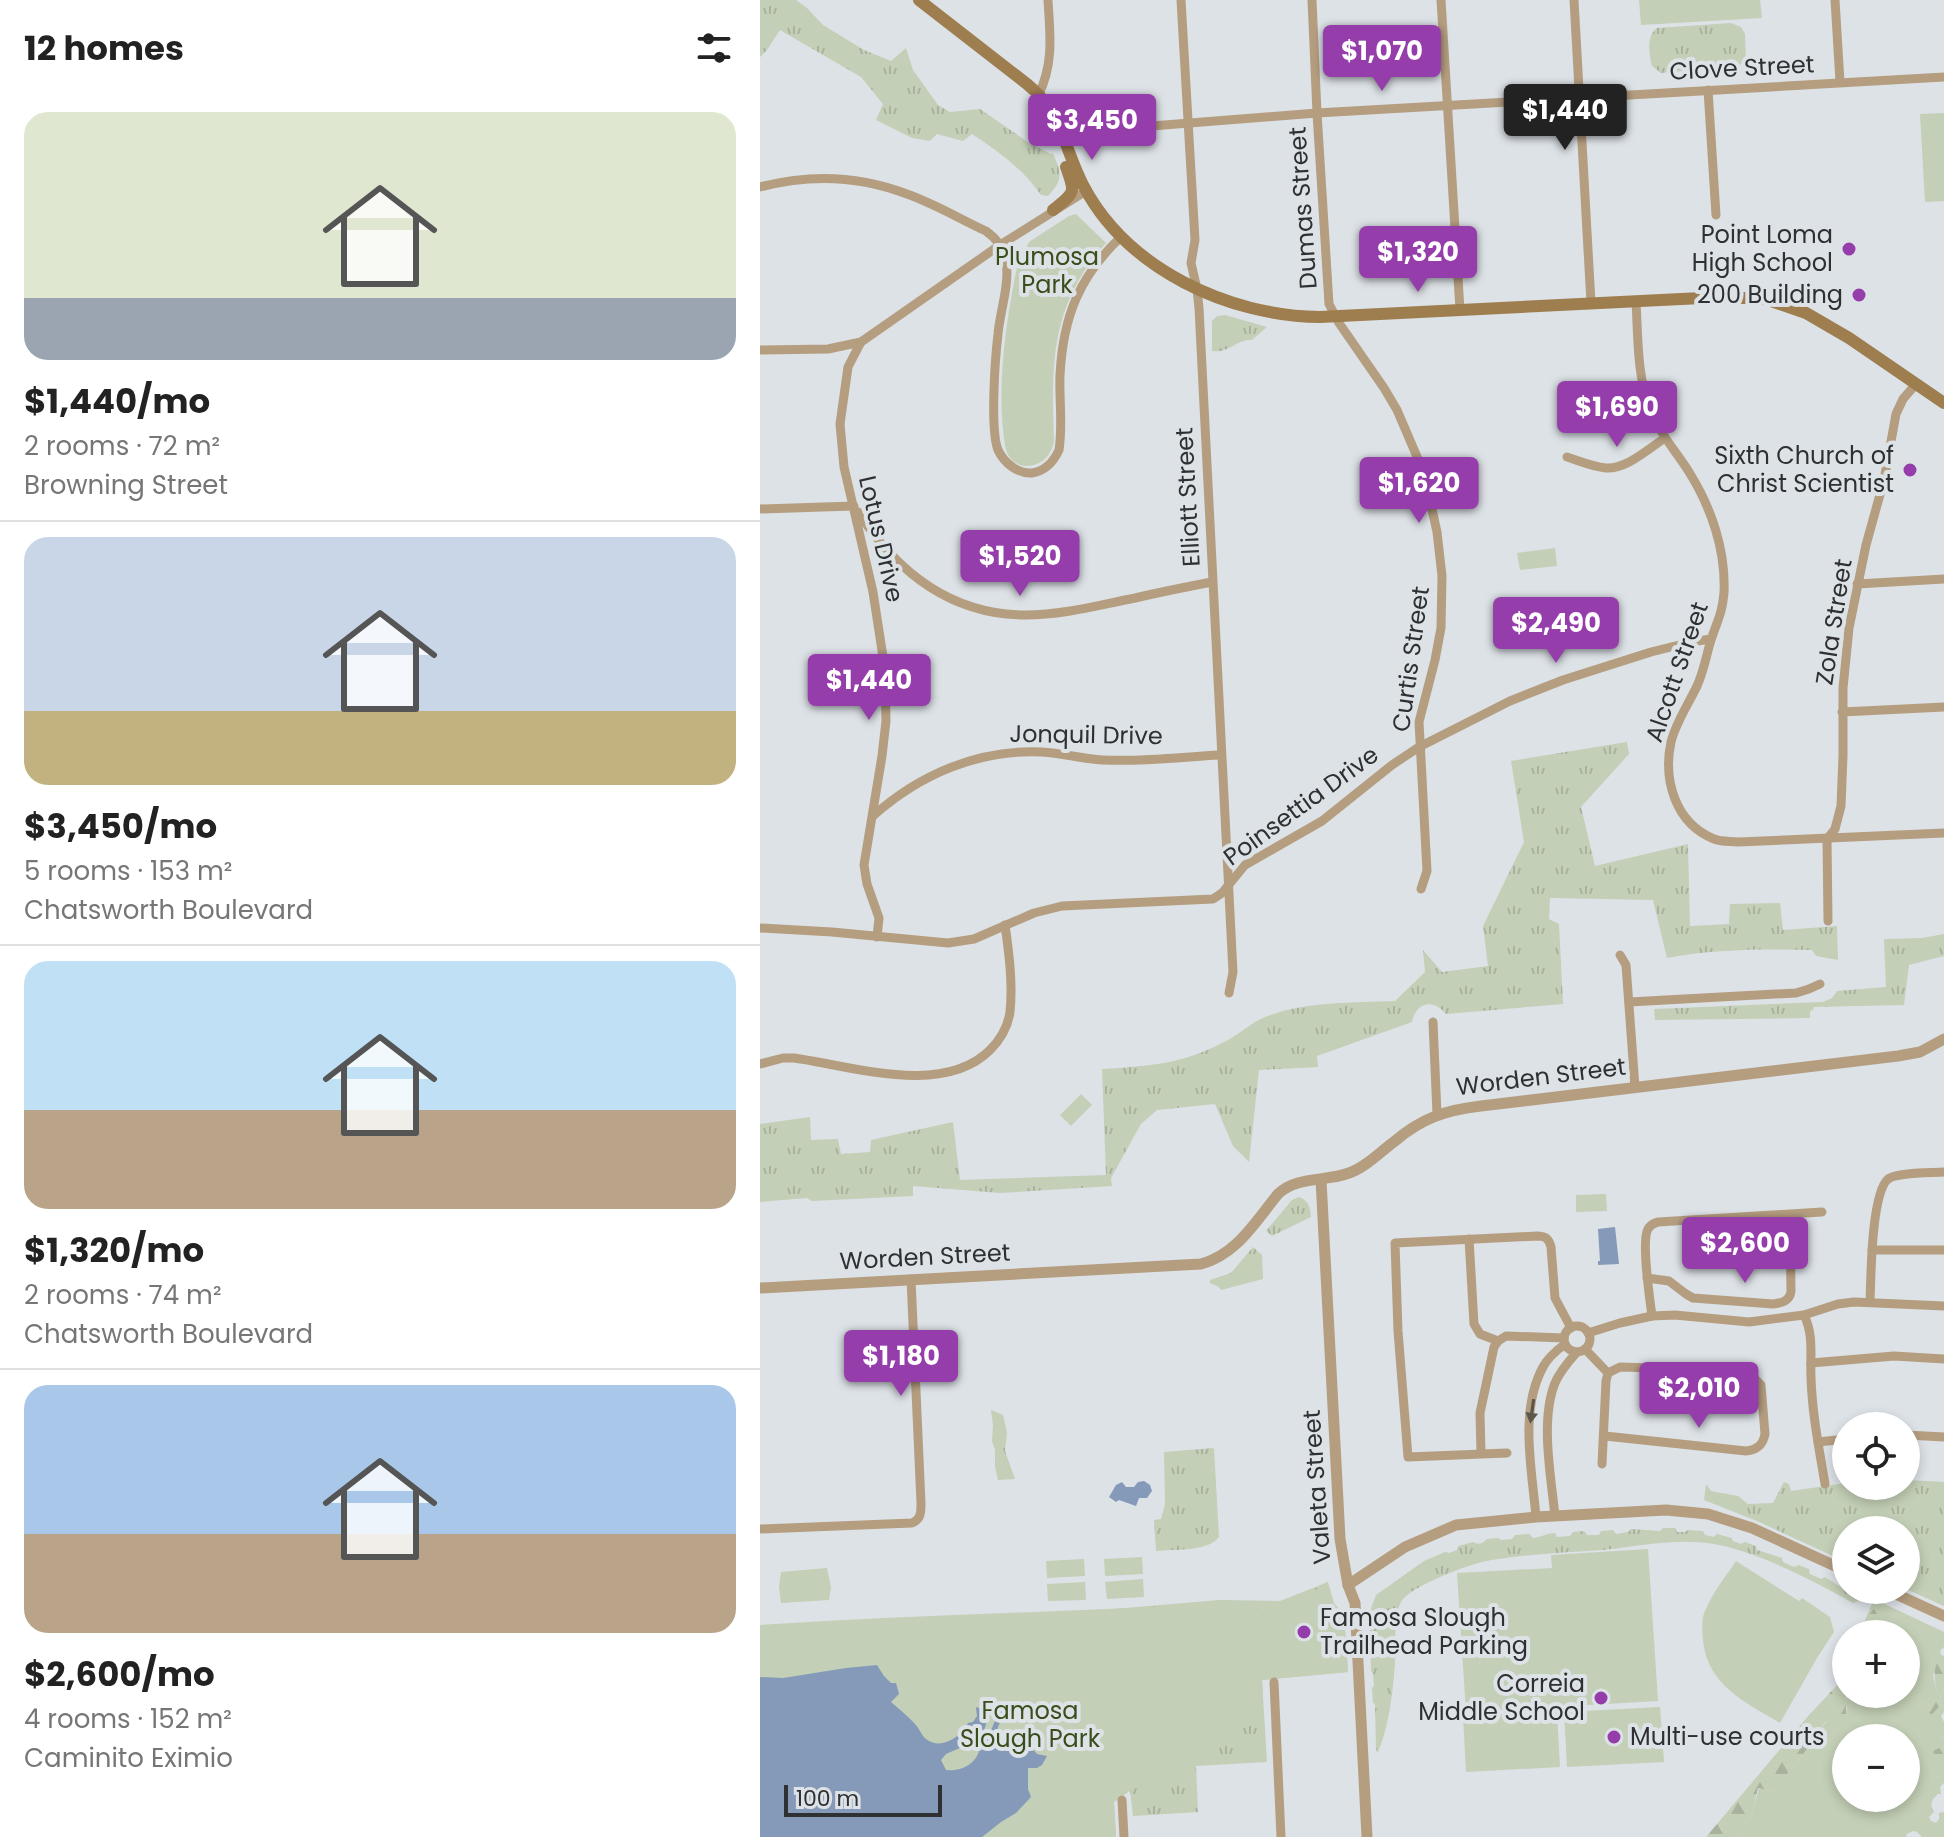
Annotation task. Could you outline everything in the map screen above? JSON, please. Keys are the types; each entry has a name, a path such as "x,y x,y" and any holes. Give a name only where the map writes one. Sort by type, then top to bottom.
{"main road":[{"path":"919,0 1039,94 1054,114 1086,191 1122,236 1153,262 1197,289 1230,303 1259,311 1299,316 1335,316 1636,301 1765,299 1820,320 1944,403"},
{"path":"1053,210 1073,190 1065,164 1068,148"}],"street":[{"path":"1039,94 1050,57 1048,0"},
{"name":"Elliott Street","path":"1181,0 1195,240 1191,263 1197,289 1233,972 1229,993"},
{"name":"Dumas Street","path":"1312,0 1328,299 1335,316"},
{"path":"1441,0 1460,310"},
{"path":"1574,0 1591,303"},
{"path":"1835,0 1840,82"},
{"name":"Clove Street","path":"1063,133 1317,113 1944,77"},
{"path":"1708,90 1716,215"},
{"path":"760,187 782,181 820,178 871,183 935,206 995,238 1006,260 1007,272 998,334 996,441 1007,463 1029,473 1045,467 1059,450 1062,349 1075,299 1093,266 1122,236"},
{"path":"760,350 828,349 861,342 1000,245 1086,191"},
{"name":"Alcott Street","path":"1636,301 1642,375 1650,409 1665,438 1699,488 1712,518 1723,564 1723,609 1711,639 1703,673 1675,730 1669,782 1677,805 1695,828 1716,840 1827,839"},
{"name":"Curtis Street","path":"1335,316 1397,410 1424,473 1432,502 1442,576 1441,616 1435,660 1419,718 1427,871 1421,889"},
{"name":"Lotus Drive","path":"861,342 848,367 840,424 844,467 873,592 885,670 886,721 864,868 879,918 877,937"},
{"name":"Zola Street","path":"1828,921 1827,839 1835,829 1841,806 1845,654 1857,584 1884,480 1896,414 1916,384"},
{"path":"1567,457 1601,467 1615,467 1665,438"},
{"path":"760,509 854,506 898,564 948,598 985,611 1051,614 1212,582"},
{"path":"1857,584 1944,579"},
{"name":"Poinsettia Drive","path":"760,928 935,943 962,942 1034,913 1062,906 1213,899 1222,893 1245,865 1322,821 1419,747 1470,720 1536,690 1651,652 1711,639"},
{"path":"1842,712 1944,707"},
{"name":"Jonquil Drive","path":"872,817 900,793 934,774 997,753 1044,752 1103,760 1220,755"},
{"path":"1827,839 1944,833"},
{"path":"760,1064 794,1058 890,1074 926,1076 947,1073 974,1063 996,1044 1009,1014 1011,988 1005,925"},
{"path":"1620,955 1626,965 1635,1087"},
{"path":"1629,1002 1796,993 1820,984"},
{"path":"1433,1022 1437,1114"},
{"name":"Worden Street","path":"760,1288 1201,1264 1219,1258 1233,1248 1286,1188 1297,1182 1346,1175 1437,1114 1463,1108 1898,1056 1920,1052 1944,1039"},
{"path":"1870,1302 1876,1211 1885,1182 1893,1176 1944,1172"},
{"name":"Valeta Street","path":"1321,1180 1339,1520 1348,1585 1355,1603 1367,1837"},
{"path":"1652,1316 1645,1236 1655,1223 1822,1212"},
{"path":"1647,1278 1669,1281 1693,1298 1773,1304 1785,1301 1791,1295 1790,1215"},
{"path":"1507,1453 1408,1457 1395,1243 1548,1238 1555,1298 1571,1328"},
{"path":"1469,1239 1474,1324 1480,1334 1498,1341"},
{"path":"1872,1250 1944,1250"},
{"path":"760,1529 912,1523 921,1516 911,1279"},
{"path":"1588,1333 1652,1316 1675,1315 1749,1322 1804,1315 1845,1303 1944,1306"},
{"path":"1804,1315 1811,1334 1813,1406 1825,1484"},
{"path":"1536,1517 1529,1436 1532,1404 1543,1366 1565,1341 1571,1328"},
{"path":"1555,1516 1548,1417 1555,1384 1568,1362 1590,1342 1583,1328 1571,1328"},
{"path":"1481,1453 1480,1413 1494,1347 1498,1341 1506,1336 1565,1341"},
{"path":"1565,1341 1569,1349 1581,1350 1608,1373"},
{"path":"1811,1363 1894,1356 1944,1359"},
{"path":"1602,1464 1606,1381 1608,1373 1617,1368 1687,1369 1747,1376 1759,1381 1762,1389 1765,1434 1762,1444 1755,1449 1746,1451 1605,1436"},
{"path":"1920,1436 1944,1437"},
{"path":"1818,1442 1832,1440"},
{"path":"1348,1585 1405,1547 1456,1525 1666,1510 1708,1514 1752,1528 1832,1565"},
{"path":"1918,1604 1944,1616"},
{"path":"1274,1682 1281,1837"},
{"path":"1122,1800 1124,1837"}],"green space":[{"path":"760,0 796,0 823,25 864,50 891,61 906,48 913,70 938,105 950,112 980,109 1029,143 1053,153 1059,171 1057,185 1048,196 1041,195 1010,161 972,134 963,141 937,134 930,141 912,138 876,120 883,104 861,77 780,30 760,57"},
{"path":"1639,0 1760,0 1762,18 1641,25"},
{"path":"1731,23 1741,27 1745,34 1746,59 1739,66 1661,73 1652,66 1650,40 1657,28"},
{"path":"1944,113 1944,201 1925,202 1920,114"},
{"name":"Plumosa Park","path":"1076,214 1106,243 1074,289 1058,335 1051,450 1038,463 1022,465 1008,455 1001,397 1008,320 1021,248 1026,248 1029,242"},
{"path":"1225,315 1267,327 1252,340 1222,351 1212,351 1212,321 1217,316"},
{"path":"1555,548 1557,566 1520,570 1517,553"},
{"path":"1627,742 1629,754 1581,807 1595,866 1688,844 1690,926 1729,924 1730,904 1780,903 1783,930 1837,926 1838,960 1816,956 1812,950 1721,951 1667,958 1653,900 1550,898 1549,919 1559,924 1563,1004 1446,1014 1436,1006 1426,1004 1417,1010 1412,1022 1317,1056 1318,1067 1259,1070 1249,1162 1233,1146 1215,1104 1157,1110 1141,1124 1111,1178 1112,1186 1000,1193 913,1186 913,1196 760,1202 760,1124 810,1117 811,1140 838,1139 841,1154 870,1152 871,1140 953,1122 960,1180 1106,1175 1102,1069 1182,1059 1228,1040 1265,1017 1297,1008 1395,1001 1425,972 1423,950 1442,972 1488,966 1483,926 1524,842 1511,761"},
{"path":"1944,934 1944,956 1909,965 1904,1005 1814,1007 1810,1018 1655,1020 1654,1009 1823,1002 1832,998 1837,991 1886,987 1884,939"},
{"path":"1081,1094 1092,1105 1071,1126 1060,1115"},
{"path":"1606,1194 1607,1211 1576,1212 1576,1195"},
{"path":"1299,1197 1308,1205 1311,1217 1272,1236 1266,1231 1292,1200"},
{"path":"1253,1247 1262,1255 1263,1279 1221,1290 1210,1283 1210,1280 1231,1273"},
{"path":"991,1410 1003,1415 1007,1432 1005,1451 1015,1479 998,1480"},
{"path":"1214,1448 1219,1537 1199,1547 1156,1551 1154,1520 1161,1519 1165,1504 1164,1452"},
{"path":"1920,1481 1944,1482 1944,1606 1920,1595 1920,1516 1832,1516 1832,1556 1704,1500 1706,1484 1711,1491 1738,1496 1748,1504 1773,1503 1784,1482 1789,1484 1791,1491 1832,1485 1832,1500 1920,1500"},
{"path":"1675,1528 1677,1532 1703,1531 1705,1535 1714,1537 1717,1534 1741,1544 1745,1542 1756,1546 1757,1550 1782,1558 1783,1562 1794,1567 1799,1565 1809,1569 1810,1574 1821,1579 1825,1577 1832,1581 1832,1592 1770,1561 1719,1545 1690,1542 1527,1555 1474,1564 1451,1572 1406,1596 1398,1608 1390,1709 1382,1742 1376,1751 1370,1611 1376,1595 1424,1561 1473,1542 1479,1544 1487,1539 1512,1539 1515,1535 1529,1534 1533,1538 1555,1533 1557,1537 1570,1536 1573,1532 1584,1531 1587,1535 1599,1535 1601,1531 1613,1530 1616,1534 1631,1529 1660,1531"},
{"path":"1648,1549 1658,1701 1466,1712 1457,1573 1552,1568 1551,1555"},
{"path":"1142,1557 1143,1574 1105,1576 1104,1559"},
{"path":"1084,1559 1085,1576 1047,1578 1046,1561"},
{"path":"1736,1561 1830,1617 1832,1635 1780,1723 1741,1699 1712,1669 1706,1656 1702,1632 1704,1612"},
{"path":"827,1568 831,1587 829,1600 781,1603 781,1572"},
{"path":"1143,1579 1144,1597 1107,1599 1105,1582"},
{"path":"1085,1582 1086,1600 1048,1601 1047,1584"},
{"path":"1328,1582 1326,1593 1331,1614 1344,1615 1348,1672 1262,1680 1267,1762 1196,1766 1198,1812 1133,1816 1130,1790 1114,1802 1116,1837 1075,1837 1079,1612 1219,1600 1280,1601"},
{"name":"Famosa Slough Park","path":"1328,1582 1334,1603 1344,1615 1348,1672 1262,1680 1263,1690 1216,1728 1218,1731 1149,1787 1146,1784 1131,1790 1114,1802 1116,1837 760,1837 760,1625 1254,1601 1262,1625"},
{"path":"1872,1604 1878,1604 1866,1618"},
{"path":"1878,1604 1918,1620 1885,1620 1888,1608"},
{"path":"1880,1604 1889,1608 1892,1620 1865,1620"},
{"path":"1920,1621 1944,1632 1944,1638 1941,1637 1935,1644 1939,1656 1933,1676 1937,1692 1920,1705"},
{"path":"1941,1637 1944,1638 1944,1647 1940,1651 1944,1656 1944,1689 1940,1695 1942,1704 1932,1715 1919,1710 1920,1705 1937,1692 1935,1644"},
{"path":"1944,1689 1944,1712 1941,1716 1944,1737 1939,1748 1933,1751 1936,1760 1930,1762 1929,1774 1936,1778 1944,1776 1944,1783 1940,1787 1941,1794 1933,1799 1931,1805 1934,1812 1929,1817 1936,1823 1939,1813 1944,1812 1944,1837 1922,1837 1913,1831 1906,1837 1737,1837 1752,1814 1759,1788 1773,1792 1825,1723 1835,1714 1846,1714 1847,1708 1919,1708 1932,1714 1942,1704 1940,1694"},
{"path":"1832,1691 1832,1708 1846,1708 1846,1714 1825,1722 1773,1792 1758,1788 1752,1814 1737,1837 1706,1837"},
{"name":"Multi-use courts","path":"1660,1707 1664,1762 1567,1767 1564,1712"},
{"name":"Multi-use courts","path":"1557,1711 1560,1767 1466,1772 1463,1716"},
{"path":"1944,1737 1944,1776 1936,1778 1929,1774 1930,1763"}],"water":[{"path":"1615,1227 1619,1264 1598,1265 1598,1229"},
{"path":"1144,1481 1152,1491 1147,1498 1139,1498 1136,1506 1119,1500 1116,1502 1109,1497 1116,1485 1122,1482 1126,1487 1134,1487"},
{"path":"877,1665 891,1683 896,1683 899,1694 891,1702 932,1742 944,1743 956,1737 968,1723 973,1722 977,1707 991,1712 980,1737 984,1740 988,1738 998,1713 1018,1701 1003,1718 997,1731 1002,1732 1001,1749 1032,1748 1037,1754 1047,1756 1042,1765 1028,1768 1031,1797 1016,1813 982,1837 760,1837 760,1677 783,1678","holes":["976,1741 980,1744 974,1761 958,1769 946,1770 941,1760 946,1754"]}],"place":[{"name":"Point Loma High School","path":"1849,249"},
{"name":"200 Building","path":"1859,295"},
{"name":"Sixth Church of Christ Scientist","path":"1910,470"},
{"name":"Famosa Slough Trailhead Parking","path":"1304,1632"},
{"name":"Correia Middle School","path":"1601,1698"},
{"name":"Multi-use courts","path":"1614,1737"}]}
